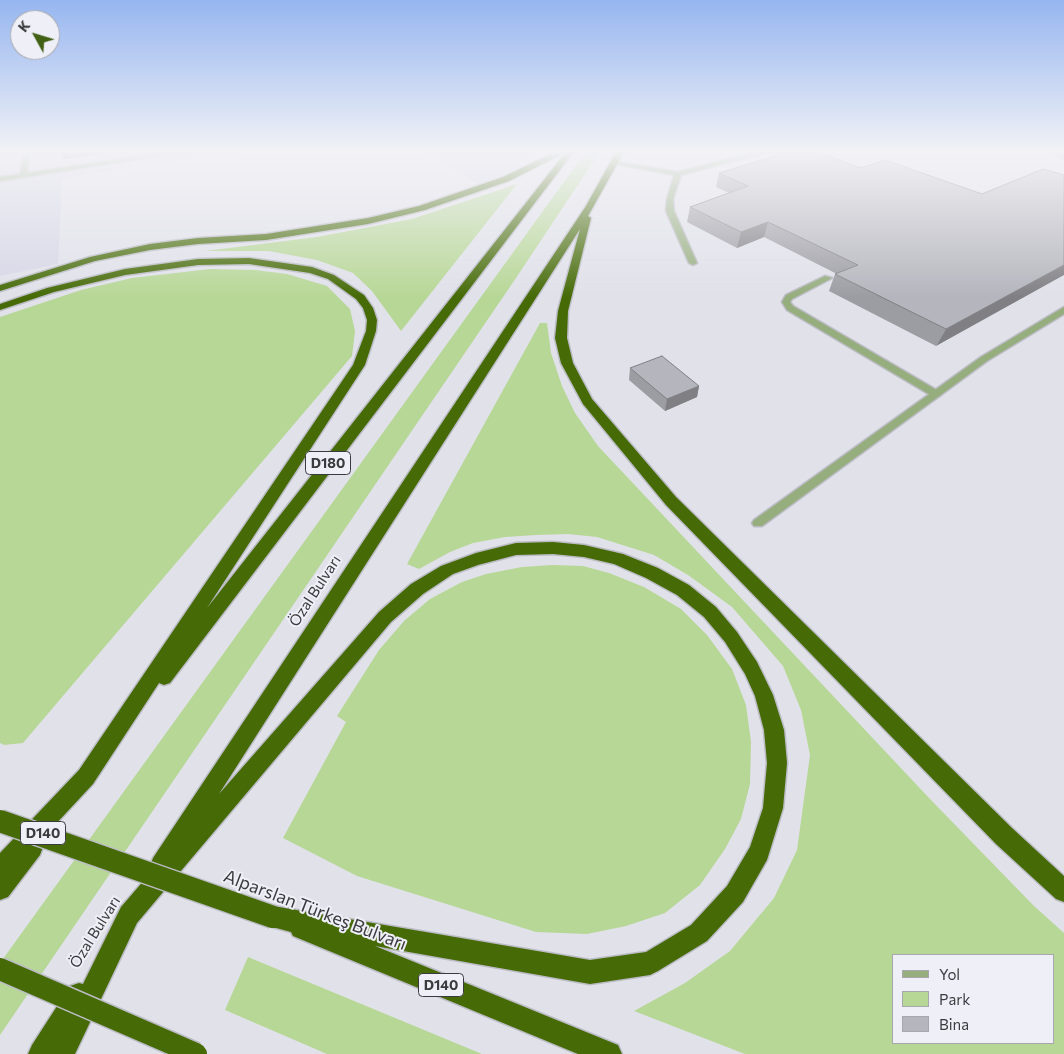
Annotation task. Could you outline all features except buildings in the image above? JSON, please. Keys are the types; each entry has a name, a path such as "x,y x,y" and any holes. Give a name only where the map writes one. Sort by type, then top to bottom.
{"highway":[{"path":"0,288 93,259 150,247 198,241 266,237 324,229 386,217 448,199"},
{"name":"D180","path":"86,777 533,199"},
{"name":"Özal Bulvarı","path":"41,1054 129,915 593,199"},
{"path":"590,206 563,311 562,338 567,363 587,401 671,501 1004,836 1064,891"},
{"path":"0,307 51,290 125,272 198,262 249,261 312,270 331,277 360,297 368,308 372,320 371,331 359,365 86,777 0,869"},
{"path":"62,1054 129,915 385,617 417,588 447,570 469,561 516,549 553,548 584,551 616,558 652,573 683,590 710,612 731,637 751,668 767,704 774,730 777,763 773,808 759,852 735,894 699,933 650,963 590,972 273,917"},
{"name":"D140","path":"0,889 86,777"},
{"name":"Alparslan Türkeş Bulvarı","path":"0,821 273,917 609,1054"},
{"path":"0,969 196,1054"}],"street":[{"path":"670,199 670,211 693,263"},
{"path":"828,278 789,297 786,302 790,308 936,394"},
{"path":"758,523 984,359 1064,310"}],"shaded area":[{"path":"0,199 61,199 58,264 0,276"}],"green space":[{"path":"471,199 505,199 401,331 372,291 353,273 317,260 269,251 205,251 317,237 412,219"},
{"path":"551,199 568,199 0,1035 0,963"},
{"path":"210,269 255,270 287,274 327,286 350,309 355,331 352,356 23,743 4,745 0,743 0,317 81,290 132,278"},
{"path":"540,323 547,323 551,353 562,386 575,413 598,446 930,799 1033,905 1064,933 1064,1054 745,1054 634,1011 685,983 730,951 774,898 797,850 810,755 801,710 783,666 732,607 688,575 654,555 597,537 568,534 505,537 473,543 450,552 419,569 407,564"},
{"path":"552,565 583,566 609,573 644,587 681,609 707,635 732,669 746,705 751,742 750,784 741,819 725,849 700,885 665,913 626,926 587,934 536,932 357,876 283,838 346,722 337,716 379,650 404,621 430,599 462,582 486,574 522,567"},
{"path":"248,957 482,1054 327,1054 225,1010"}]}
